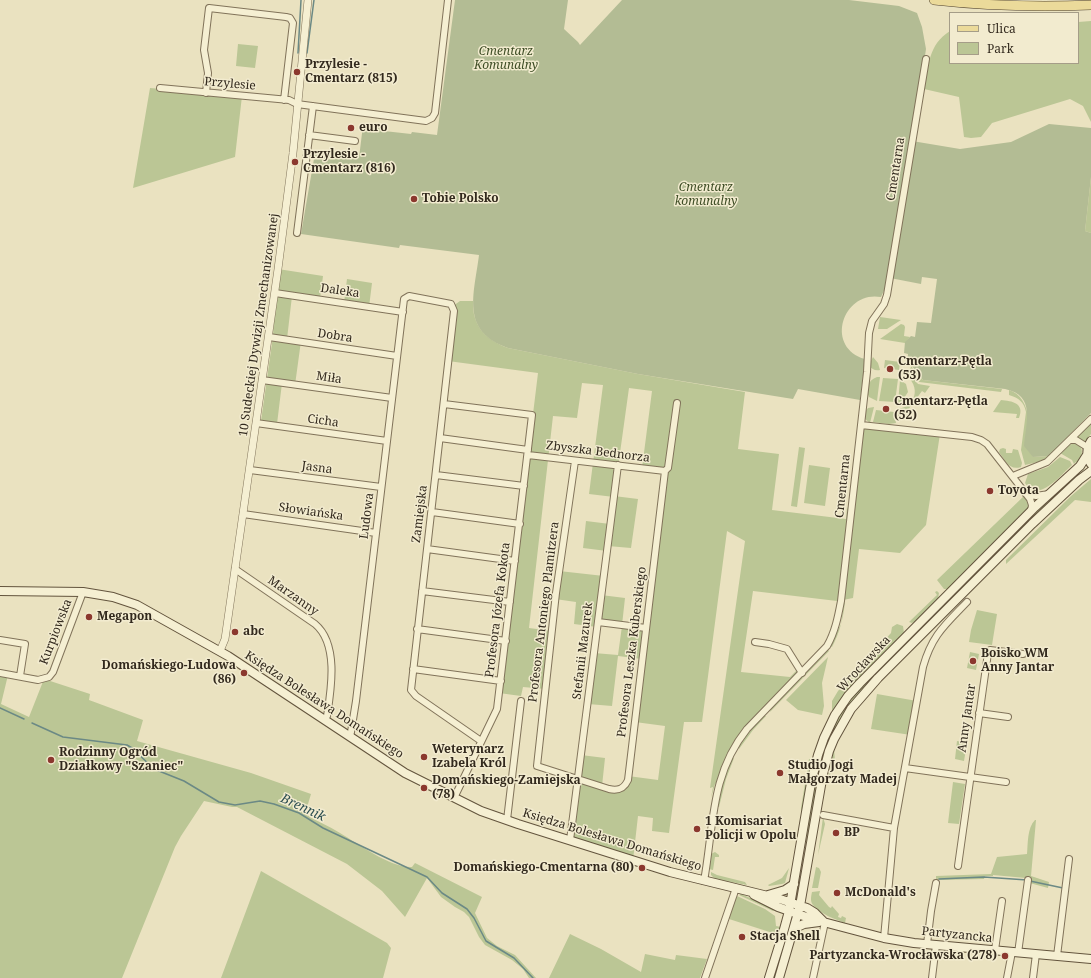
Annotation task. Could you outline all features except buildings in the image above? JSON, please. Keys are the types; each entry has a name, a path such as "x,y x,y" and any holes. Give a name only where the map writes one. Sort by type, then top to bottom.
{"main road":[{"path":"934,0 1012,6 1091,5"},
{"path":"1088,448 1091,464"},
{"name":"Wrocławska","path":"769,978 790,907 816,761 824,738 841,707 848,696 860,683 1031,511 1080,466 1088,448"},
{"name":"Wrocławska","path":"779,978 800,910 824,767 834,739 851,709 878,678 1032,524 1079,480 1091,471"},
{"name":"Księdza Bolesława Domańskiego","path":"0,591 83,592 112,597 142,607 220,651 405,773 454,798 489,814 507,820 670,872 736,888 748,892 765,901 790,907"},
{"path":"767,895 785,890 794,884"},
{"name":"Księdza Bolesława Domańskiego","path":"748,892 767,895 790,907"},
{"name":"Partyzancka","path":"790,907 824,921 884,938 936,945 1091,959"},
{"path":"795,928 804,924 824,921"}],"street":[{"name":"10 Sudeckiej Dywizji Zmechanizowanej","path":"220,651 225,639 275,293 293,153 308,0"},
{"name":"Przylesie","path":"160,88 284,100 297,104 426,121 432,118 435,113 448,0"},
{"path":"206,93 208,73 204,50 209,8 286,17 292,20 293,23 284,100"},
{"name":"Cmentarna","path":"704,881 716,796 720,780 728,760 747,729 827,646 836,625 841,601 861,425 867,372 870,325 887,295 926,59"},
{"path":"297,233 313,106"},
{"path":"310,135 355,141"},
{"name":"Daleka","path":"275,293 403,312"},
{"name":"Zamiejska","path":"404,299 409,296 451,304 454,311 411,686 413,693 481,741"},
{"name":"Ludowa","path":"350,736 356,701 404,299"},
{"name":"Dobra","path":"268,337 397,356"},
{"name":"Miła","path":"262,380 392,398"},
{"name":"Profesora Leszka Kuberskiego","path":"578,779 614,790 620,789 626,783 666,471 668,468 677,403"},
{"name":"Profesora Józefa Kokota","path":"444,404 532,415 497,709 454,798"},
{"path":"1013,476 1047,462 1091,420"},
{"name":"Cicha","path":"256,423 387,441"},
{"path":"861,425 978,438 987,444 1013,476 1031,502 1031,511"},
{"name":"Zbyszka Bednorza","path":"440,438 575,461 666,471"},
{"path":"1070,440 1076,440 1088,448"},
{"name":"Profesora Antoniego Plamitzera","path":"575,461 556,593 537,766 578,779"},
{"name":"Stefanii Mazurek","path":"570,840 618,465"},
{"name":"Jasna","path":"250,470 381,488"},
{"path":"436,475 524,486"},
{"path":"1026,494 1036,496 1049,494"},
{"path":"432,512 520,524"},
{"name":"Słowiańska","path":"243,514 376,533"},
{"path":"427,549 515,561"},
{"name":"Marzanny","path":"235,569 315,624 322,632 328,646 332,676 327,716 325,720"},
{"path":"422,591 510,602"},
{"name":"Kurpiowska","path":"0,673 38,680 49,677 53,672 83,592"},
{"path":"884,938 894,828 923,667 929,649 938,633 967,602"},
{"path":"598,622 646,628"},
{"path":"417,629 506,640"},
{"path":"0,640 25,644 20,676"},
{"path":"755,642 788,649 802,673"},
{"name":"Anny Jantar","path":"958,866 989,651 1023,654"},
{"path":"413,669 500,681"},
{"path":"507,820 521,701"},
{"path":"979,713 1008,717"},
{"path":"905,768 1006,782"},
{"path":"824,815 894,828"},
{"path":"1057,956 1070,859"},
{"path":"1007,978 1015,952 1028,880"},
{"path":"927,944 936,883"},
{"path":"705,978 736,888"},
{"path":"995,950 1002,901"},
{"path":"813,978 824,921"},
{"path":"932,978 936,945"},
{"path":"1033,978 1036,954"}],"green space":[{"name":"Cmentarz komunalny","path":"455,0 568,0 564,29 580,45 622,0 849,0 899,6 917,13 922,27 926,49 912,141 960,149 1011,142 1049,124 1091,128 1091,177 1085,231 1091,233 1091,413 1049,456 1033,457 1024,446 1027,411 1021,397 1015,392 1005,389 923,380 912,366 907,366 908,354 904,353 905,342 911,336 915,337 917,322 931,323 937,279 922,277 921,284 890,278 881,297 868,297 857,302 848,310 843,321 842,332 845,343 852,353 865,359 860,400 798,389 793,399 638,374 508,348 493,341 483,332 476,322 473,298 479,255 400,245 399,248 301,234 315,153 359,158 363,125 384,128 384,131 437,135"},
{"path":"1091,21 1091,122 1083,106 1070,99 992,123 981,137 964,137 959,97 924,89 933,49 949,32 949,64 1079,64 1079,22"},
{"path":"238,44 258,46 255,68 236,66"},
{"path":"150,88 242,96 235,157 133,188"},
{"path":"1091,177 1091,233 1085,231"},
{"path":"278,269 323,276 320,299 292,296 287,339 301,341 295,385 282,383 277,424 261,421 273,336 275,293"},
{"path":"347,279 372,283 369,307 344,303"},
{"path":"460,301 473,301 475,318 482,331 493,341 508,348 638,374 745,392 738,449 779,454 772,510 846,519 861,425 940,434 926,525 900,553 859,549 853,598 838,601 835,618 837,601 753,591 741,672 790,677 797,670 798,673 747,729 720,780 715,784 711,798 713,787 710,788 745,541 727,531 702,722 684,722 669,833 652,831 653,818 638,816 633,860 570,840 581,755 605,758 602,786 618,790 628,776 658,780 665,726 635,722 642,659 618,656 612,706 588,704 594,653 618,655 622,626 598,622 597,627 574,624 576,602 555,599 559,571 604,576 601,595 625,598 622,625 646,628 665,472 642,468 652,391 629,388 614,496 638,499 631,548 608,546 607,551 583,548 586,521 610,524 614,497 589,494 603,385 582,383 577,418 553,416 529,628 552,631 545,689 523,687 521,696 499,693 538,373 448,361 453,306"},
{"path":"880,317 901,320 887,329 878,329"},
{"path":"901,324 905,327 904,336 910,337 905,343 880,339"},
{"path":"873,357 878,363 880,370 873,369 869,365"},
{"path":"885,360 900,362 899,370 884,368"},
{"path":"911,366 923,380 1002,389 1001,392 919,382 910,371"},
{"path":"901,373 910,374 918,384 930,386 925,393 922,391 899,422 897,409 910,404 915,393 912,382"},
{"path":"880,377 877,401 869,397 867,388 871,380"},
{"path":"883,378 898,379 895,402 879,401"},
{"path":"900,380 906,384 908,392 902,401 898,403"},
{"path":"1009,390 1017,394 1026,409 1029,419 1033,457 1049,456 1042,461 1025,465 1021,450 1026,412 1020,401 1009,395"},
{"path":"1001,400 1013,402 1019,406 1019,418 1016,418 1017,414 993,412"},
{"path":"874,407 870,423 865,419 865,412 868,408"},
{"path":"876,410 894,412 896,423 889,424 873,422"},
{"path":"1091,423 1091,434 1084,442 1076,437"},
{"path":"1078,444 1082,451 1078,464 1076,462 1074,464 1072,460 1060,453 1068,445"},
{"path":"799,447 805,448 797,507 791,506"},
{"path":"1000,449 1006,449 1006,453 1012,453 1013,449 1018,450 1022,463 1021,467 1017,468 1008,464 999,452"},
{"path":"1060,457 1070,461 1072,465 1049,486 1043,489 1030,489 1025,483 1028,474 1048,467"},
{"path":"809,465 830,468 825,506 804,503"},
{"path":"1078,473 1080,475 871,681 826,749 819,775 805,857 810,809 819,765 826,744 848,703 864,683 1042,506"},
{"path":"1091,479 1091,502 1075,500 1006,564 1006,560 1071,496"},
{"path":"1024,496 1030,504 1029,509 948,589 944,589 937,580"},
{"path":"937,591 939,593 938,599 916,621 912,623 909,622 937,595 935,592"},
{"path":"845,602 841,625 832,647 830,646 841,624"},
{"path":"977,610 997,614 992,645 969,642"},
{"path":"897,624 903,626 904,633 857,681 832,714 832,701 838,691 891,633 892,627"},
{"path":"828,650 829,651 770,712 771,709"},
{"name":"Boisko WM Anny Jantar","path":"970,652 979,654 976,670 967,668"},
{"path":"828,657 822,683 824,706 822,715 798,710 786,700"},
{"path":"0,673 8,675 1,704 29,717 44,679 90,694 89,700 143,720 137,741 251,773 311,794 305,814 309,817 336,830 385,860 394,864 412,867 415,863 482,897 475,913 487,938 497,946 515,955 536,978 529,978 523,969 512,960 485,945 479,937 469,917 441,897 427,878 405,917 382,891 347,864 237,807 204,801 175,847 122,978 0,978"},
{"path":"877,694 917,701 911,735 871,729"},
{"path":"763,716 766,716 739,749 745,736"},
{"path":"957,741 967,743 964,761 955,759"},
{"path":"834,749 835,761 826,786"},
{"path":"734,758 718,807 722,784 732,759"},
{"path":"809,759 812,759 802,817 801,808"},
{"path":"953,782 965,784 959,824 948,823"},
{"path":"823,817 825,824 818,855"},
{"path":"1035,820 1031,876 1049,882 1048,888 1026,882 1026,878 993,875 985,876 984,879 936,880 936,876 991,874 997,857 1027,854 1029,832 1032,823"},
{"path":"715,852 719,855 719,857 715,857 713,870 709,869 711,854"},
{"path":"816,867 819,868 821,872 818,888 812,888"},
{"path":"789,868 785,883 768,885 782,878"},
{"path":"261,871 387,943 391,948 383,978 221,978"},
{"path":"711,872 745,882 747,885 715,879 711,875"},
{"path":"820,891 819,895 829,907 831,908 832,906 839,914 838,917 841,918 842,916 846,918 845,923 824,914 813,905 811,900 812,892"},
{"path":"741,894 775,909 773,911 739,895"},
{"path":"737,896 765,909 775,916 776,926 781,927 779,935 729,919"},
{"path":"570,934 601,949 641,972 645,954 675,960 676,955 707,959 700,978 549,978"}],"waterway":[{"path":"298,53 301,0"},
{"path":"307,53 314,0"},
{"name":"Brennik","path":"0,708 24,719"},
{"name":"Brennik","path":"32,723 63,737 127,745 154,769 184,781 219,802 235,805 260,801 274,804 299,813 323,828 427,877 442,893 467,909 474,918 486,941 514,958 533,978"},
{"path":"939,879 984,877 1027,880"},
{"path":"1030,881 1063,888"}],"place":[{"name":"Przylesie - Cmentarz (815)","path":"297,72"},
{"name":"euro","path":"351,128"},
{"name":"Przylesie - Cmentarz (816)","path":"295,162"},
{"name":"Tobie Polsko","path":"414,199"},
{"name":"Cmentarz-Pętla (53)","path":"890,369"},
{"name":"Cmentarz-Pętla (52)","path":"886,409"},
{"name":"Toyota","path":"990,491"},
{"name":"Megapon","path":"89,617"},
{"name":"abc","path":"235,632"},
{"name":"Boisko WM Anny Jantar","path":"973,661"},
{"name":"Domańskiego-Ludowa (86)","path":"244,673"},
{"name":"Weterynarz Izabela Król","path":"424,757"},
{"name":"Rodzinny Ogród Działkowy \"Szaniec\"","path":"51,760"},
{"name":"Studio Jogi Małgorzaty Madej","path":"780,773"},
{"name":"Domańskiego-Zamiejska (78)","path":"424,788"},
{"name":"1 Komisariat Policji w Opolu","path":"697,829"},
{"name":"BP","path":"836,833"},
{"name":"Domańskiego-Cmentarna (80)","path":"642,868"},
{"name":"McDonald's","path":"837,893"},
{"name":"Stacja Shell","path":"742,937"},
{"name":"Partyzancka-Wrocławska (278)","path":"1005,956"}],"park label":[{"name":"Cmentarz Komunalny","path":"506,59"}]}
